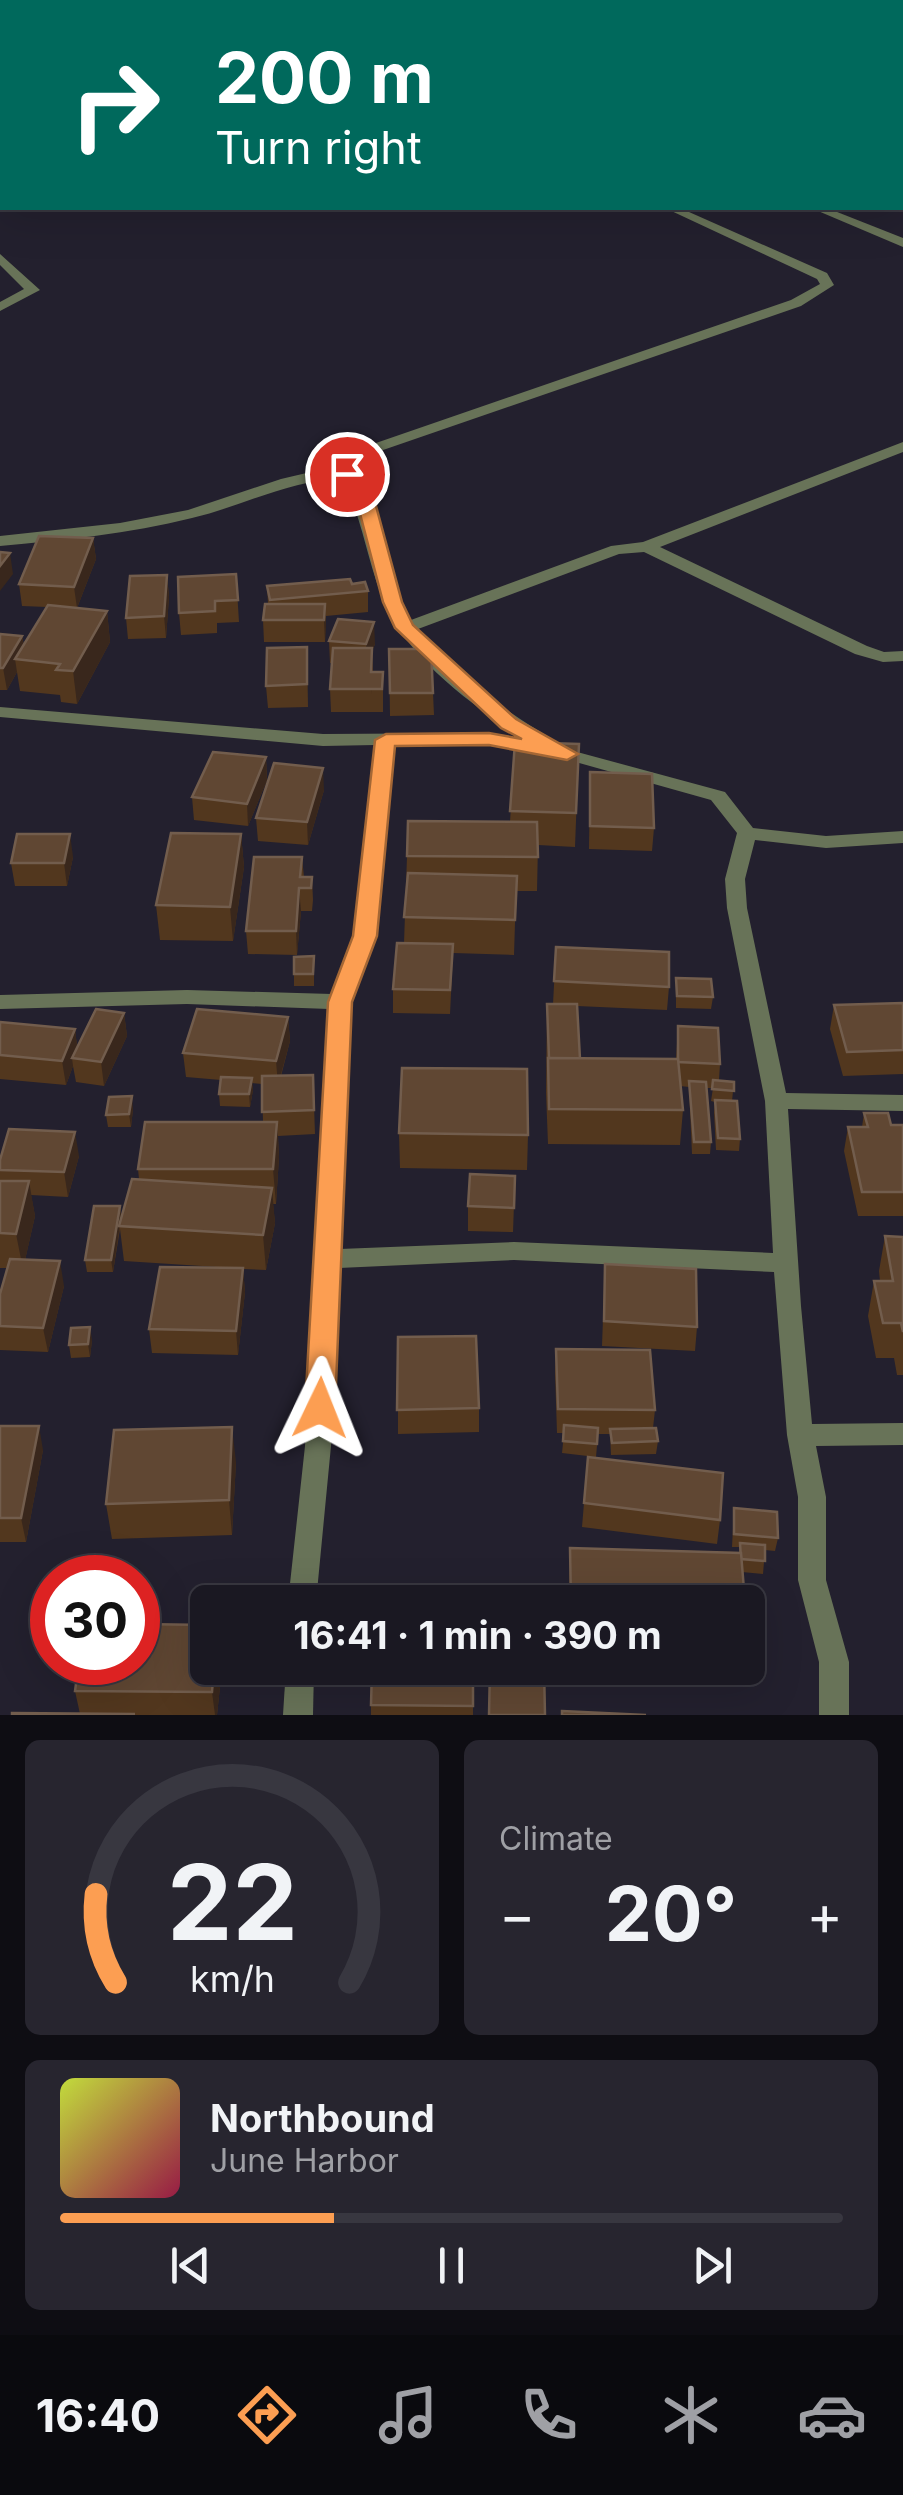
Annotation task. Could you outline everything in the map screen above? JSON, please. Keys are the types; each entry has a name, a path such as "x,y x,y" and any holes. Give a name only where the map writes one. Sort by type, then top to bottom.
{"street":[{"path":"0,541 115,530 196,513 796,303 827,284 822,276 675,210"},
{"path":"822,210 903,242"},
{"path":"0,258 33,290 0,307"},
{"path":"404,628 617,549 646,546 903,446"},
{"path":"322,472 347,474 367,506 392,602 404,628 508,724 567,754"},
{"path":"646,546 861,650 894,659 903,656"},
{"path":"0,712 170,729 386,740 489,739 567,754 718,796 747,833 826,842 903,837"},
{"path":"304,1585 318,1446 340,1002 365,936 386,740"},
{"path":"747,833 735,879 737,908 776,1100 800,1434 812,1497 812,1580 834,1662 834,1715"},
{"path":"0,1002 187,997 340,1002"},
{"path":"776,1100 903,1103"},
{"path":"326,1260 514,1251 785,1263"},
{"path":"800,1434 903,1434"},
{"path":"298,1715 299,1685"}],"building":[{"path":"39,536 93,538 74,587 19,584"},
{"path":"0,552 10,553 0,566"},
{"path":"236,574 238,600 215,601 215,611 179,613 178,577"},
{"path":"167,575 164,616 126,618 130,576"},
{"path":"350,579 352,584 365,582 368,591 270,600 267,586"},
{"path":"265,604 325,604 324,620 263,620"},
{"path":"48,605 107,611 73,671 56,670 60,664 15,659"},
{"path":"338,619 374,622 366,644 329,641"},
{"path":"0,634 22,636 3,668 0,668"},
{"path":"307,647 307,684 266,686 267,648"},
{"path":"333,648 372,648 371,672 383,672 382,689 330,689"},
{"path":"389,649 431,649 433,693 390,693"},
{"path":"515,742 579,744 576,813 510,811"},
{"path":"213,752 266,757 247,804 192,797"},
{"path":"274,763 323,768 307,822 256,818"},
{"path":"590,772 652,774 654,828 590,826"},
{"path":"408,821 537,822 538,857 407,856"},
{"path":"171,833 241,834 230,907 156,905"},
{"path":"17,834 70,834 64,863 11,863"},
{"path":"254,857 302,857 300,877 312,877 311,888 299,888 296,931 246,931"},
{"path":"408,873 517,876 515,920 404,917"},
{"path":"397,943 453,944 450,990 393,989"},
{"path":"556,947 669,952 669,987 554,981"},
{"path":"314,956 313,974 294,974 294,957"},
{"path":"676,978 711,979 713,997 677,996"},
{"path":"903,1003 903,1050 847,1052 834,1005"},
{"path":"547,1004 577,1004 580,1059 549,1058"},
{"path":"96,1009 124,1013 101,1062 72,1058"},
{"path":"197,1009 288,1017 276,1061 183,1053"},
{"path":"0,1022 75,1029 62,1061 0,1055"},
{"path":"678,1026 718,1028 720,1064 678,1062"},
{"path":"548,1058 678,1059 683,1110 549,1109"},
{"path":"402,1068 527,1069 528,1135 399,1133"},
{"path":"313,1075 314,1110 262,1112 262,1076"},
{"path":"221,1077 252,1078 249,1094 219,1094"},
{"path":"713,1080 734,1082 734,1091 712,1089"},
{"path":"689,1081 706,1082 711,1142 694,1142"},
{"path":"132,1096 129,1114 106,1115 109,1097"},
{"path":"715,1100 737,1101 740,1139 718,1138"},
{"path":"864,1113 888,1113 891,1125 903,1125 903,1192 862,1192 848,1127 868,1127"},
{"path":"145,1122 277,1122 273,1169 138,1169"},
{"path":"9,1129 75,1132 64,1172 0,1170"},
{"path":"470,1174 515,1176 514,1208 468,1206"},
{"path":"132,1179 272,1188 263,1235 119,1226"},
{"path":"0,1181 29,1181 16,1234 0,1233"},
{"path":"94,1206 120,1206 111,1260 85,1260"},
{"path":"885,1236 903,1237 903,1332 901,1323 883,1323 874,1281 893,1281"},
{"path":"10,1259 60,1261 43,1328 0,1326 0,1294"},
{"path":"605,1264 696,1269 697,1327 604,1321"},
{"path":"160,1267 243,1268 236,1331 149,1329"},
{"path":"90,1327 88,1344 69,1345 71,1328"},
{"path":"476,1336 479,1408 397,1410 398,1337"},
{"path":"556,1349 650,1350 655,1410 558,1409"},
{"path":"564,1425 598,1428 597,1444 563,1441"},
{"path":"0,1426 39,1426 21,1518 0,1518"},
{"path":"232,1427 229,1500 106,1504 114,1430"},
{"path":"656,1428 658,1441 612,1443 610,1429"},
{"path":"588,1457 723,1473 720,1520 584,1503"},
{"path":"734,1508 777,1512 778,1538 734,1534"},
{"path":"740,1543 765,1545 765,1561 741,1559"},
{"path":"570,1548 741,1553 744,1585 571,1585"},
{"path":"160,1624 190,1625 190,1685 213,1685 212,1692 75,1691 76,1685 160,1685"},
{"path":"372,1685 473,1685 473,1706 371,1705"},
{"path":"490,1685 544,1685 545,1715 489,1715"},
{"path":"562,1711 646,1715 562,1715"},
{"path":"12,1713 135,1714 12,1715"}],"route":[{"path":"320,1408 340,1002 365,936 386,740 489,739 567,754 508,724 404,628 392,602 367,506 347,474"}]}
